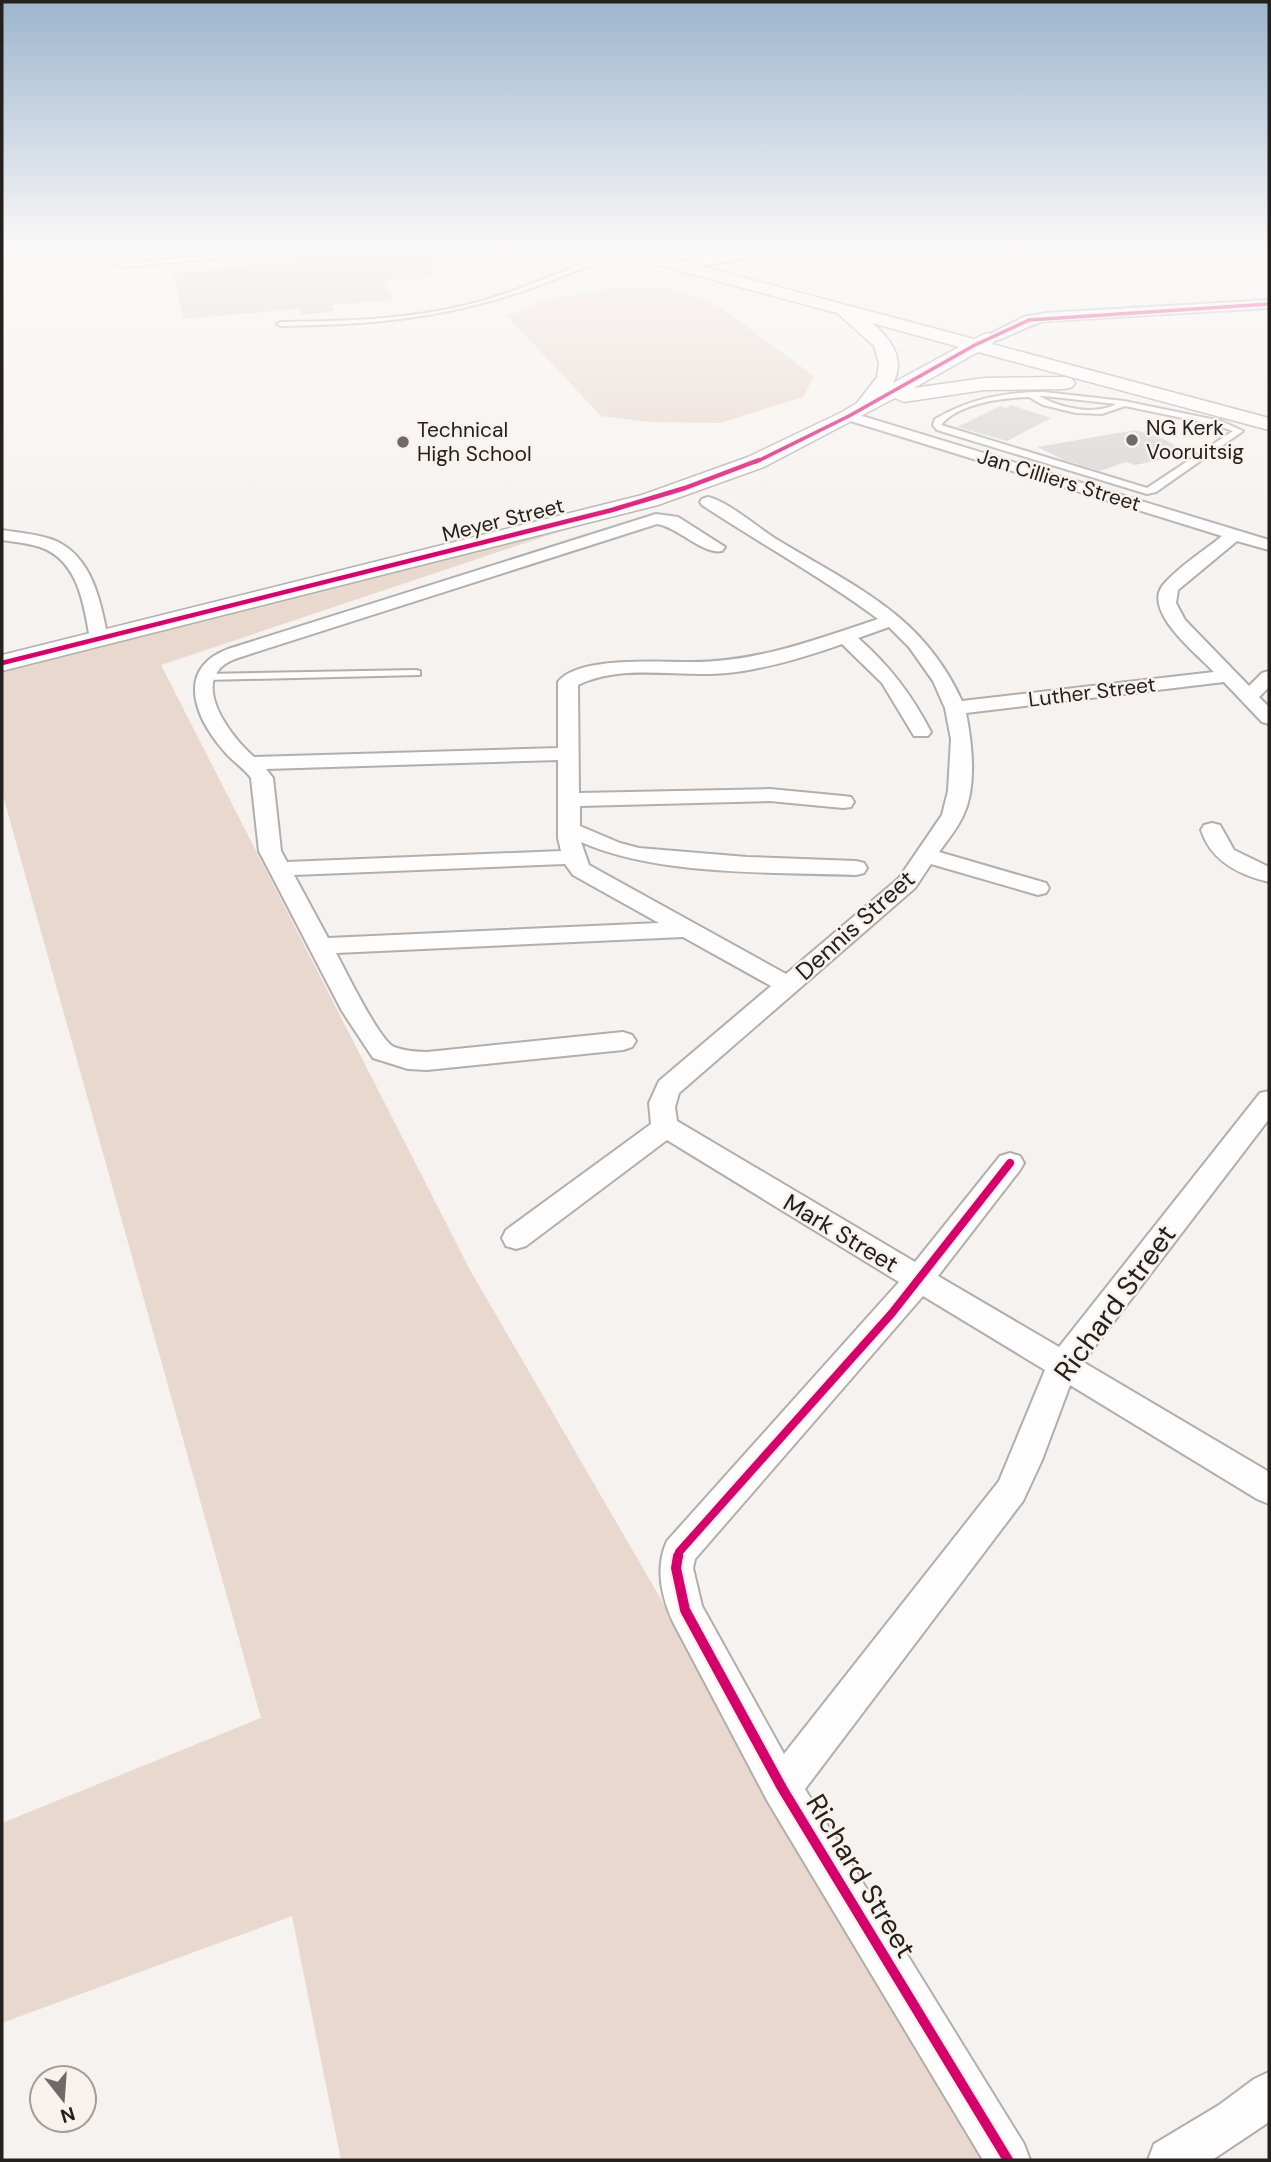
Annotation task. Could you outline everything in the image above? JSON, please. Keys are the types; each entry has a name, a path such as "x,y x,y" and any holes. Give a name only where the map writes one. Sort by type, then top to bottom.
{"street":[{"path":"857,411 888,374 886,352"},
{"name":"Meyer Street","path":"2,663 650,500 756,462 857,411 963,352"},
{"path":"1015,352 1232,415 1269,414"},
{"path":"1015,352 1269,424"},
{"path":"857,411 929,390 995,383 1076,384 1157,393"},
{"name":"Jan Cilliers Street","path":"857,411 1269,545"},
{"name":"Dennis Street","path":"666,1127 661,1115 661,1100 668,1088 907,883 953,815 959,791 961,739 955,708 943,681 928,659 892,620 841,582 771,543 708,502"},
{"path":"622,1041 458,1059 408,1060 383,1052 355,1011 280,869 267,840 262,778 225,738 207,706 205,677 209,669 222,658 251,647 656,519 672,521 716,547"},
{"path":"1235,534 1170,588 1164,601 1167,611 1269,718"},
{"path":"2,535 51,545 70,560 82,577 91,599 99,639"},
{"path":"788,985 582,870 573,857 569,828 568,682 577,676 630,669 728,667 844,636 892,620"},
{"path":"844,636 881,667 902,696 920,732"},
{"name":"Luther Street","path":"955,708 1228,676"},
{"path":"1248,697 1269,677"},
{"path":"249,763 568,754"},
{"path":"568,800 770,794 843,802"},
{"path":"569,828 612,848 639,855 747,864 856,868"},
{"path":"1212,830 1217,846 1223,853 1235,862 1269,875"},
{"path":"927,856 1038,888"},
{"path":"280,869 573,857"},
{"path":"322,946 687,929"},
{"name":"Richard Street","path":"782,1788 1011,1491 1030,1455 1044,1407 1062,1366 1269,1100"},
{"path":"516,1238 666,1127"},
{"name":"Mark Street","path":"666,1127 1269,1489"},
{"name":"Richard Street","path":"1009,2160 782,1788 685,1610 676,1569 679,1552 919,1280 1010,1163"},
{"path":"1170,2160 1235,2121 1269,2094"}],"lane":[{"path":"1031,394 1232,415 1239,430 1153,490 1147,491 937,425 938,421 959,409 986,398 1031,394"},
{"path":"205,677 416,673"}],"shaded area":[{"path":"541,352 781,352 814,376 803,397 720,423 649,422 601,416"},
{"path":"570,528 161,665 470,1270 986,2160 341,2160 292,1916 2,2023 2,1823 261,1718 2,792 2,670"}],"building":[{"path":"1011,405 1051,418 1007,441 957,427 1000,406 1006,408"},
{"path":"1136,430 1162,438 1190,454 1135,465 1126,462 1100,471 1064,460 1037,447"}],"cycle path":[{"path":"2,663 612,510 685,488 756,462 849,416 963,352"},
{"path":"1008,2160 782,1788 685,1610 676,1568 679,1552 892,1313 1010,1163"}],"place":[{"name":"NG Kerk Vooruitsig","path":"1132,440"},
{"name":"Technical High School","path":"403,442"}]}
